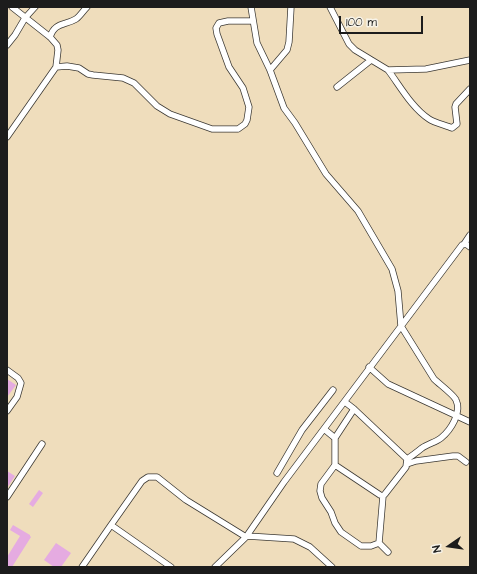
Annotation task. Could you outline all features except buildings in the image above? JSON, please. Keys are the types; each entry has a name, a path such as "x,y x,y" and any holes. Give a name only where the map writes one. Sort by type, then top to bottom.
{"street":[{"path":"7,136 56,67 58,50 57,45 50,37 12,7"},
{"path":"7,45 25,18 35,7"},
{"path":"50,37 52,31 56,27 76,19 87,7"},
{"path":"251,7 257,42 270,70 284,108 295,123 326,174 358,211 392,269 398,291 401,326 434,379 456,398 458,404 457,416 442,437 423,448 407,462 406,467 383,496 379,543 388,552"},
{"path":"270,70 287,50 289,42 290,7"},
{"path":"330,7 349,44 355,50 388,70 424,116 452,128 457,124 456,104 470,89"},
{"path":"56,67 67,66 79,68 88,74 123,78 134,83 156,106 170,114 212,129 238,129 248,120 248,107 243,88 229,68 224,56 216,28 220,23 228,21 253,21"},
{"path":"337,86 371,60"},
{"path":"388,70 426,69 470,60"},
{"path":"215,567 247,537 284,482 345,402 369,367 470,235"},
{"path":"464,244 470,247"},
{"path":"369,367 388,384 470,422"},
{"path":"7,370 18,378 21,383 17,397 7,411"},
{"path":"277,473 302,430 333,390"},
{"path":"345,402 354,409 407,462"},
{"path":"354,409 335,438 335,465 322,484 320,491 322,498 341,532 361,546 370,546 379,543"},
{"path":"324,429 335,438"},
{"path":"7,497 42,444"},
{"path":"407,462 453,456 458,456 466,462"},
{"path":"335,465 383,496"},
{"path":"82,567 142,481 148,477 157,477 186,500 247,537 294,539 310,547 332,567"},
{"path":"111,525 171,567"}]}
